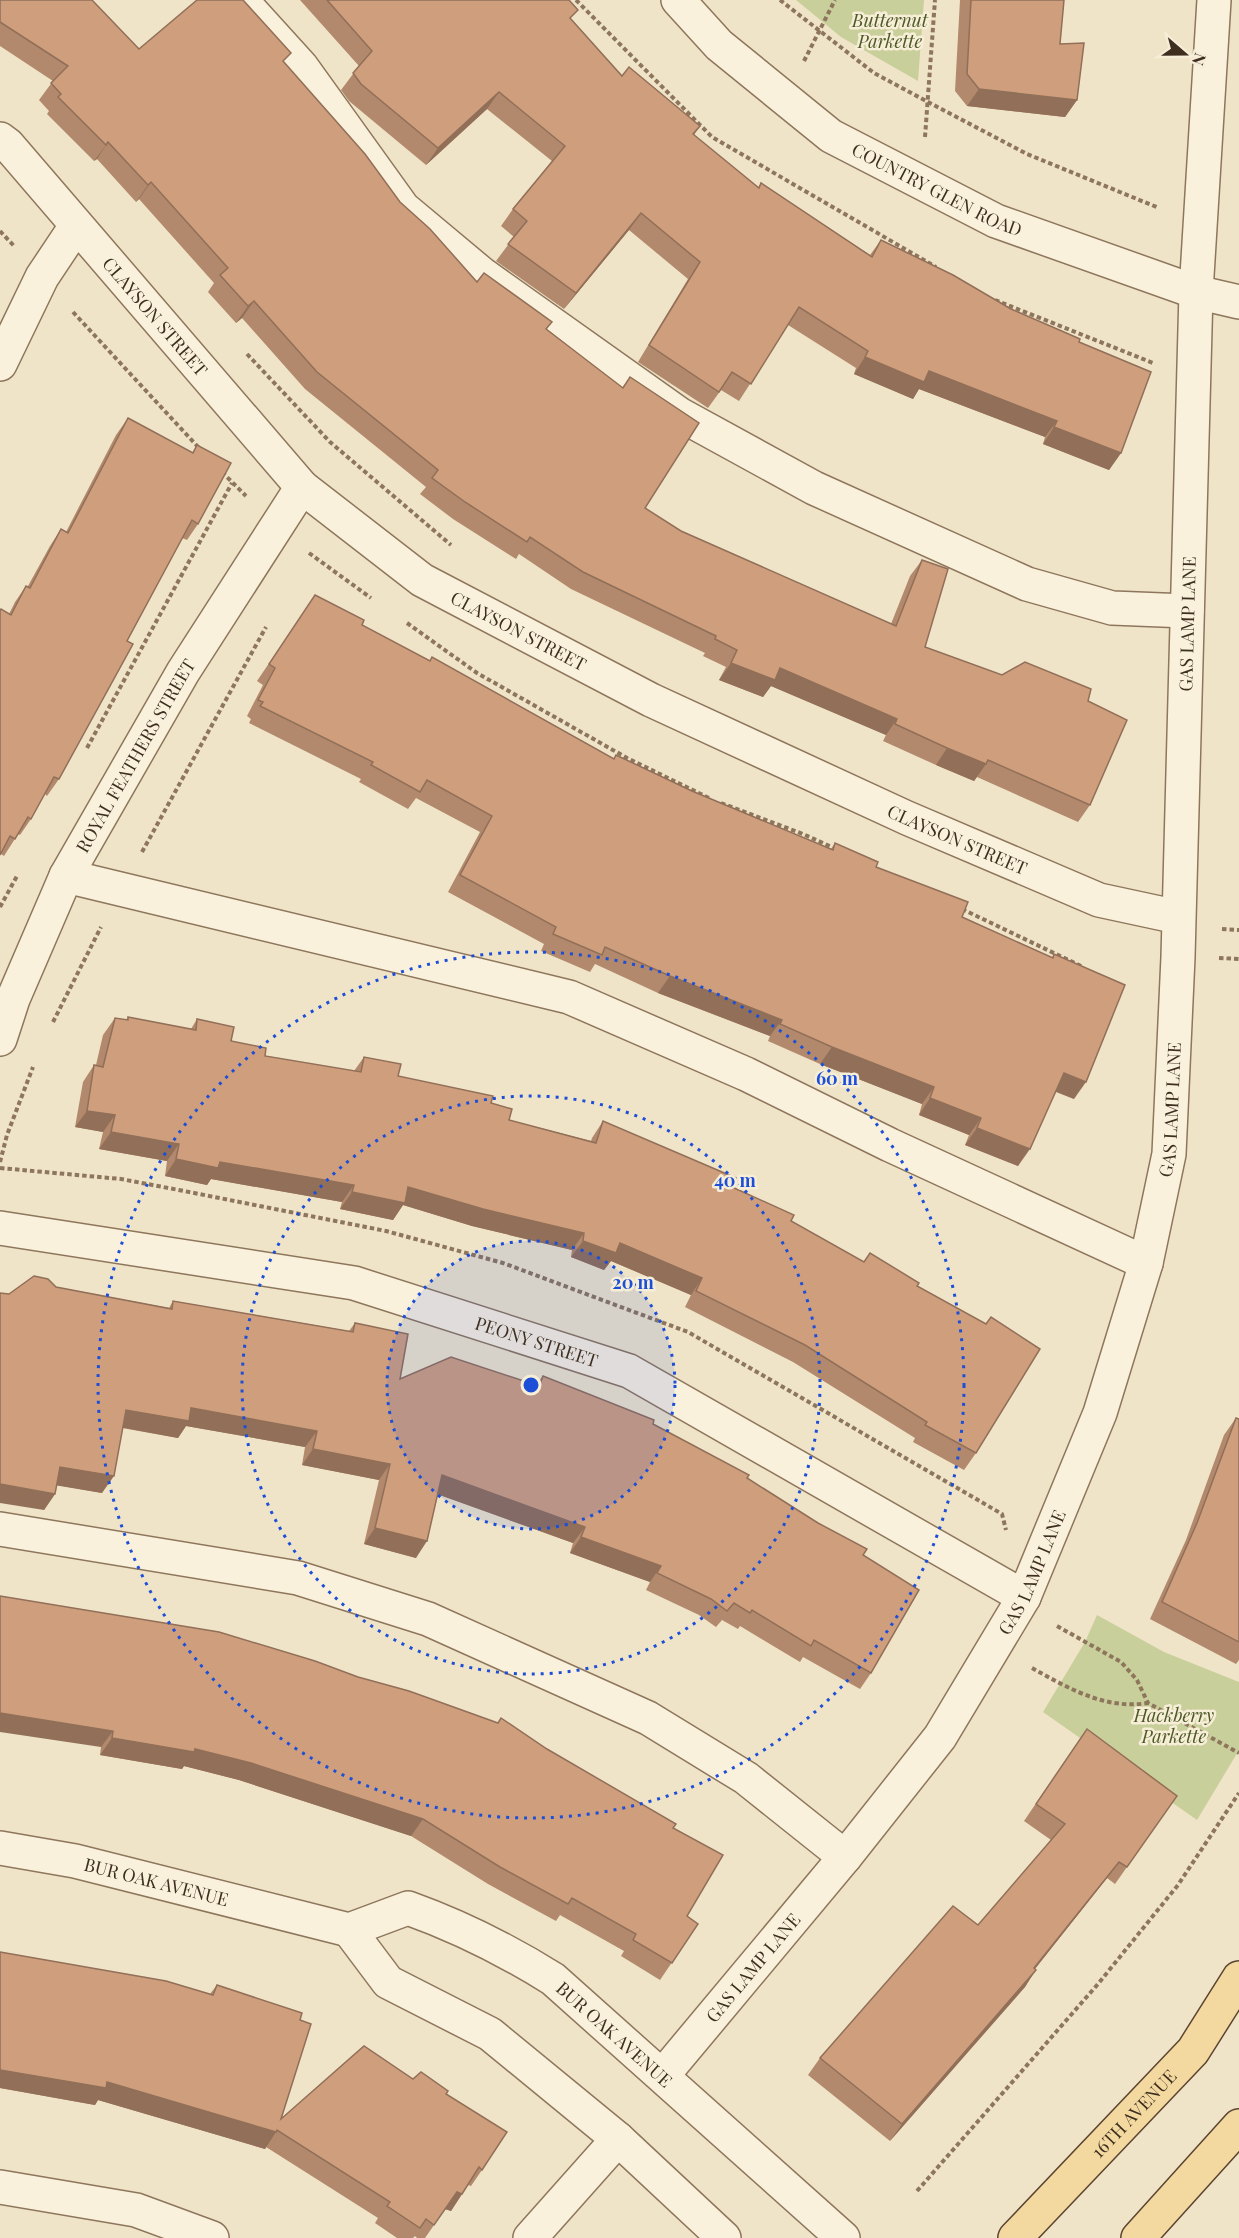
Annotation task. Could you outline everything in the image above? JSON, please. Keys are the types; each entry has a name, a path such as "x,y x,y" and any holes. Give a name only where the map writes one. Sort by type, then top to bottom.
{"main road":[{"name":"16TH AVENUE","path":"1015,2238 1193,2051 1239,1978"},
{"path":"1138,2238 1239,2126"}],"street":[{"path":"241,0 301,66 403,208 482,274 679,414 814,488 1027,584 1112,608 1187,611"},
{"name":"COUNTRY GLEN ROAD","path":"678,0 719,45 831,136 996,221 1196,292 1239,302"},
{"name":"GAS LAMP LANE","path":"663,2075 845,1857 940,1737 1024,1598 1100,1413 1146,1263 1169,1154 1178,957 1196,292 1214,0"},
{"name":"CLAYSON STREET","path":"0,139 8,145 302,486 422,579 651,700 907,818 1099,900 1178,917"},
{"path":"0,364 42,277 76,226"},
{"name":"ROYAL FEATHERS STREET","path":"0,1039 13,999 66,876 183,672 302,486"},
{"path":"66,876 569,997 746,1074 891,1145 1146,1263"},
{"name":"PEONY STREET","path":"0,1228 354,1283 629,1371 1024,1598"},
{"path":"0,1528 298,1578 428,1619 648,1718 746,1778 845,1857"},
{"name":"BUR OAK AVENUE","path":"0,1848 75,1861 349,1930 408,1908 461,1927 504,1949 553,1979 843,2238"},
{"path":"349,1930 388,1982 490,2034 618,2139 724,2238"},
{"path":"530,2238 618,2139"},
{"path":"0,2187 136,2210 212,2238"}],"path":[{"path":"576,0 712,137 943,271"},
{"path":"780,0 874,73 928,102 1028,154 1155,207 1200,221"},
{"path":"785,99 835,0"},
{"path":"922,182 935,0"},
{"path":"0,231 201,449"},
{"path":"993,300 1194,378"},
{"path":"240,346 330,442 455,548"},
{"path":"217,466 249,499"},
{"path":"85,752 232,483"},
{"path":"306,552 379,603"},
{"path":"404,621 477,673 627,758 715,801 803,834 842,852"},
{"path":"51,1024 121,889 266,625"},
{"path":"0,907 23,866"},
{"path":"958,907 1087,969"},
{"path":"1178,917 1192,928 1239,930"},
{"path":"1178,957 1239,959"},
{"path":"0,1162 7,1135 34,1064"},
{"path":"996,1645 1001,1651 1075,1692 1129,1706 1148,1703"},
{"path":"917,2191 1098,1984 1178,1885 1239,1793"}],"green space":[{"name":"Butternut Parkette","path":"796,0 924,0 918,81 841,37"},
{"name":"Hackberry Parkette","path":"1097,1615 1164,1652 1239,1682 1239,1750 1197,1820 1043,1712 1085,1642"}],"building":[{"path":"0,0 92,0 139,49 197,0 243,0 291,53 283,61 365,154 400,202 430,229 477,282 484,273 552,322 546,329 623,388 630,377 699,423 645,508 681,531 896,626 922,560 948,569 925,647 1002,675 1025,662 1091,689 1088,701 1127,720 1090,805 988,760 986,764 947,748 895,724 897,719 780,668 775,680 731,663 737,650 715,639 716,636 583,572 530,537 527,542 432,478 438,470 317,372 254,301 248,306 220,275 228,268 151,182 148,185 108,142 106,145 58,97 61,94 51,83 68,66 0,22"},
{"path":"327,0 569,0 578,10 570,18 622,76 629,67 700,126 693,134 759,188 761,183 872,257 881,240 953,275 1011,309 1080,339 1079,342 1151,372 1121,453 1054,427 1057,421 929,371 924,382 865,357 868,351 799,307 751,384 732,372 719,392 649,345 700,262 641,213 576,293 508,244 527,221 513,209 565,146 499,92 438,148 361,84 353,73 372,51"},
{"path":"971,0 1064,0 1060,44 1084,43 1077,100 979,89 967,74"},
{"path":"128,418 193,453 197,445 231,463 198,524 192,520 127,641 133,644 59,779 54,777 31,819 28,817 15,839 10,836 0,855 0,611 1,609 11,615 26,586 30,588 61,529 68,533"},
{"path":"315,595 364,620 362,625 430,661 432,657 614,759 616,755 692,791 833,850 835,843 878,862 876,867 968,902 962,917 1053,958 1054,954 1125,985 1086,1082 1064,1073 1030,1149 977,1128 981,1118 930,1098 934,1087 832,1047 780,1024 782,1020 670,976 605,947 602,955 553,934 556,927 460,875 492,816 427,780 420,792 371,765 373,762 260,706 263,702 258,700 275,668 269,664"},
{"path":"128,1017 196,1030 197,1019 234,1027 231,1041 266,1048 265,1056 361,1072 364,1057 401,1064 398,1076 493,1096 491,1103 512,1109 509,1120 596,1143 603,1121 736,1178 732,1187 794,1215 791,1221 864,1262 870,1253 919,1283 917,1286 986,1324 991,1317 1040,1349 976,1453 925,1425 927,1422 805,1345 696,1291 702,1278 620,1243 616,1253 583,1241 584,1233 483,1209 408,1187 405,1203 352,1192 354,1185 220,1162 218,1168 176,1159 179,1144 111,1132 115,1115 87,1111 94,1065 103,1067 115,1018 128,1020"},
{"path":"34,1276 48,1279 56,1287 172,1309 173,1301 353,1332 355,1323 408,1334 400,1379 451,1357 539,1386 543,1376 654,1420 653,1424 749,1475 747,1478 818,1523 867,1549 863,1555 919,1590 871,1673 814,1640 811,1646 752,1610 750,1613 734,1603 727,1611 711,1599 657,1573 661,1566 581,1537 585,1527 442,1475 427,1541 375,1528 390,1464 313,1449 317,1431 191,1408 189,1421 126,1410 114,1476 60,1467 55,1494 0,1484 0,1293 9,1294"},
{"path":"1236,1418 1239,1419 1239,1642 1162,1602 1197,1523"},
{"path":"0,1596 219,1632 409,1691 498,1723 501,1718 547,1749 676,1824 673,1828 723,1855 687,1916 698,1924 672,1963 633,1940 636,1934 572,1898 568,1904 500,1867 423,1819 251,1763 195,1749 194,1752 112,1738 113,1731 0,1713"},
{"path":"1087,1729 1177,1796 1127,1867 1119,1862 1034,1968 1036,1970 902,2124 820,2058 953,1906 978,1925 1065,1824 1036,1804"},
{"path":"0,1952 166,1981 213,1995 217,1985 302,2013 300,2020 311,2024 281,2119 364,2046 413,2079 421,2072 448,2091 446,2094 507,2132 482,2170 479,2167 462,2194 457,2192 434,2225 426,2219 420,2228 387,2206 390,2202 277,2130 276,2132 107,2082 106,2088 0,2070"}]}
